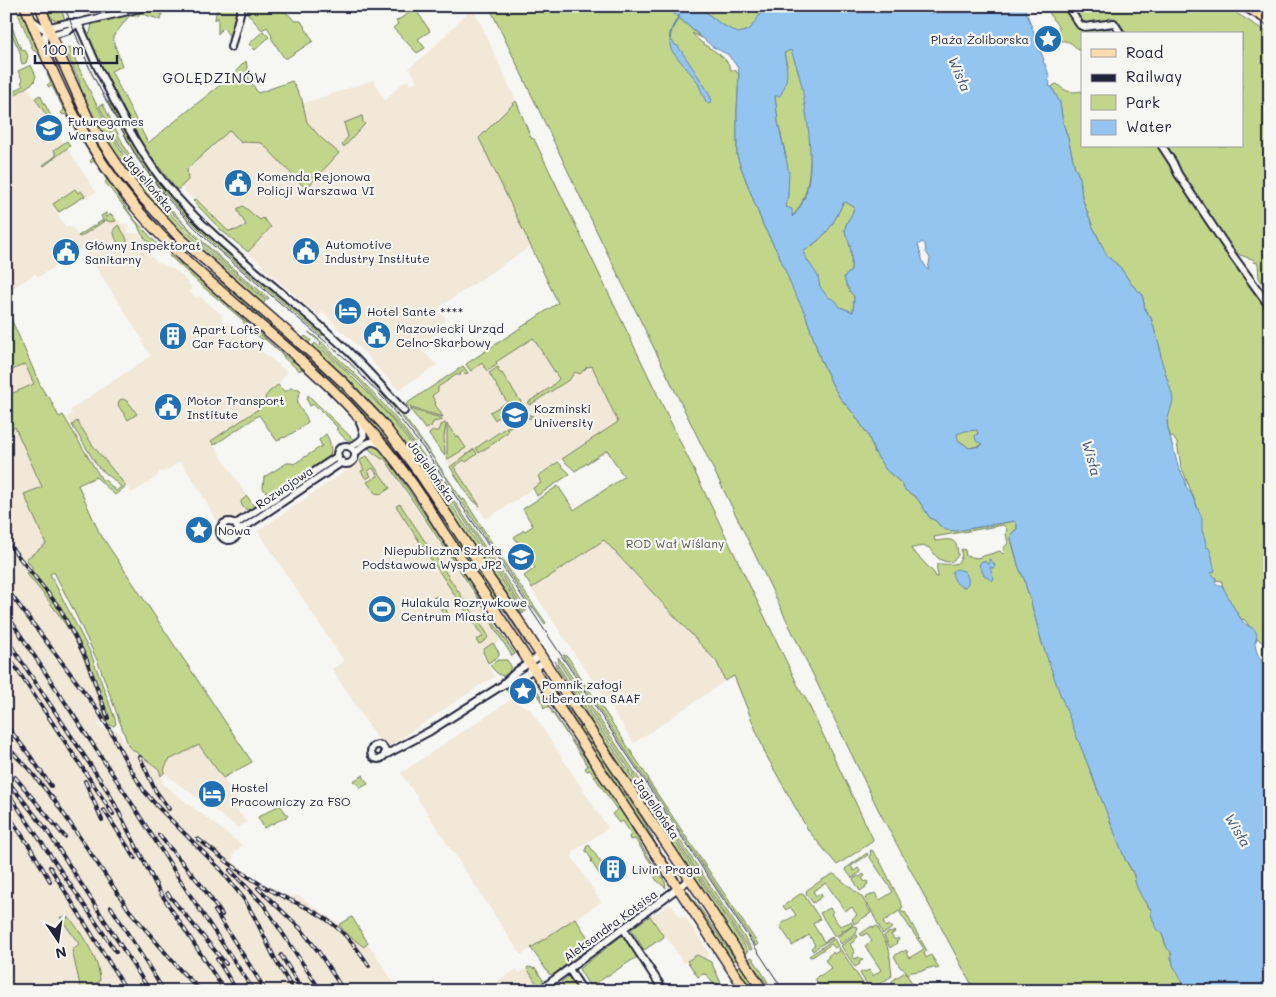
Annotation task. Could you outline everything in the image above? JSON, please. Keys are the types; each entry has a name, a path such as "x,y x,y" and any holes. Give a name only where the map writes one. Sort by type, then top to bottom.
{"main road":[{"name":"Jagiellońska","path":"26,6 63,94 85,136 105,167 137,209 171,246 211,284 302,361 387,449 410,480 746,991"},
{"name":"Jagiellońska","path":"40,6 49,32 93,126 109,153 132,185 180,238 315,356 383,424 420,474 763,991"},
{"path":"1245,6 1270,21"},
{"path":"1265,6 1270,9"}],"street":[{"path":"30,18 49,32 68,30 78,23 149,6"},
{"path":"231,47 242,6"},
{"path":"1067,6 1080,26 1114,23 1120,32"},
{"name":"Jagiellońska","path":"78,23 99,71 132,134 162,180 193,216 351,355 404,411"},
{"path":"44,51 43,43 49,32"},
{"path":"1163,148 1173,162 1178,174 1270,308"},
{"name":"Rozwojowa","path":"239,531 342,462 352,462 354,458 353,450 364,436 364,431 358,417"},
{"name":"Rozwojowa","path":"353,450 371,442 377,442 387,449"},
{"name":"Rozwojowa","path":"236,524 338,456 341,448 346,446 353,450"},
{"path":"338,456 342,462"},
{"path":"231,521 236,524 239,531 237,536 230,540 225,539 220,534 220,528 225,522 231,521"},
{"path":"385,755 430,731 502,686 517,671 532,666 543,659"},
{"name":"Aleksandra Kotsisa","path":"543,988 690,879"},
{"path":"623,928 664,991"},
{"path":"569,969 583,991"}],"shaded area":[{"path":"84,6 125,6 85,16"},
{"path":"473,7 516,101 479,138 531,246 442,305 438,311 447,319 420,349 437,365 399,390 327,315 322,312 319,316 262,267 263,265 221,230 181,187 188,180 187,169 230,130 243,142 262,143 306,188 338,153 307,122 302,104 373,80 385,101 407,80 410,85 417,81 409,68 432,49"},
{"path":"27,87 96,192 86,198 84,196 57,214 65,226 73,228 78,236 113,213 121,224 128,224 128,233 139,234 144,239 144,249 149,255 158,263 175,270 183,277 191,287 190,292 196,298 199,296 221,314 222,321 229,324 287,372 278,385 285,392 211,441 255,508 239,517 217,522 196,484 180,461 164,472 159,471 158,476 132,493 94,447 77,422 72,425 67,417 72,414 70,410 151,356 142,342 143,340 84,248 38,277 36,273 6,293 6,101"},
{"name":"Kozminski University","path":"562,301 618,422 537,475 542,483 486,519 450,467 444,455 406,404"},
{"path":"6,320 34,384 6,396"},
{"path":"15,426 42,487 24,494 46,544 26,559 33,568 27,573 54,607 83,658 106,720 97,725 102,729 116,730 123,742 159,769 164,785 242,845 234,853 232,861 257,880 291,898 298,895 338,924 365,947 368,943 399,991 6,991 6,428 8,430"},
{"path":"377,450 503,639 482,655 495,677 388,747 379,741 332,669 344,661 259,533 256,532"},
{"path":"604,539 717,662 725,681 634,743 611,705 604,698 531,588"},
{"path":"511,700 530,709 608,828 574,851 572,857 601,902 521,955 401,773"},
{"path":"199,745 239,801 234,807 247,822 238,828 164,773 169,760"},
{"path":"670,905 680,917 685,917 709,953 705,959 697,955 684,963 650,916"},
{"path":"529,967 545,991 492,991 498,981 517,969 519,973"}],"green space":[{"path":"15,6 20,6 40,54 33,50"},
{"path":"46,6 60,6 65,20 54,20"},
{"path":"217,6 238,6 230,37 223,27 218,34 218,17 215,20"},
{"path":"253,6 276,8 291,16 294,21 301,21 313,41 287,58 284,58 267,27 262,30 246,12"},
{"path":"489,6 665,6 702,38 692,33 696,38 719,54 731,70 735,70 739,75 737,155 739,162 763,225 779,255 805,313 820,358 833,386 868,435 875,453 886,470 901,483 905,490 917,498 930,518 941,527 956,531 1015,521 1017,524 1017,529 1012,533 1011,539 1042,643 1125,859 1133,873 1140,893 1151,909 1154,921 1161,932 1167,948 1171,952 1171,958 1188,991 975,991 878,809","holes":["1003,525 1007,529 1008,543 1003,549 1005,552 1003,554 1000,551 977,558 966,556 965,550 962,549 960,560 955,564 938,564 938,577 911,548 927,547 938,558 949,562 958,555 955,542 952,540 935,541 934,537"]},
{"path":"698,6 763,6 762,15 748,39 720,24"},
{"path":"1046,6 1065,6 1078,27 1113,26 1109,28 1110,32 1081,32 1081,50 1078,50 1069,42 1054,38 1052,33 1060,29"},
{"path":"1069,6 1225,6 1270,34 1270,294 1259,278 1258,263 1232,249 1182,176 1178,163 1168,148 1244,148 1244,32 1123,32 1113,18 1109,18 1108,22 1083,24"},
{"path":"159,8 162,15 161,20 140,13 138,17 129,16 113,37 122,66 111,71 148,143 230,77 246,61 249,79 258,93 292,81 302,100 307,122 320,137 339,153 306,189 262,143 241,143 230,130 187,169 188,180 179,189 176,189 143,146 105,73 88,35 92,24"},
{"path":"416,10 430,31 418,39 425,48 417,53 393,28 398,24 396,21"},
{"path":"6,11 11,13 12,16 9,20 21,49 25,50 28,56 26,63 21,63 20,52 9,27"},
{"path":"263,31 269,37 255,50 249,44"},
{"path":"70,47 86,84 116,143 139,177 189,233 265,300 263,304 243,289 187,237 135,180 106,138 89,107 65,49"},
{"path":"791,49 809,83 810,167 804,196 799,208 791,217 786,207 788,194 786,156 778,122 775,96 787,65 784,53"},
{"path":"31,65 36,76 34,82 6,101 6,96 23,86 21,82 23,81 18,71"},
{"path":"48,73 66,111 93,158 80,138 77,140 74,135 77,133 66,114 63,115 61,113 64,110 52,86 49,87 47,85 51,83"},
{"path":"1057,84 1068,91 1081,91 1081,148 1160,148 1172,171 1270,316 1270,669 1262,663 1263,643 1257,638 1255,643 1249,632 1250,628 1245,620 1241,619 1233,606 1222,585 1222,581 1215,580 1216,578 1212,575 1205,557 1198,529 1197,506 1181,466 1177,443 1171,437 1168,429 1160,348 1151,318 1145,309 1142,294 1132,285 1120,267 1107,256 1093,227 1082,198 1080,178 1075,168 1063,123 1060,103 1052,87"},
{"path":"40,95 51,116 48,118 35,98"},
{"path":"111,100 141,156 185,211 229,254 324,333 322,336 217,247 160,188 129,143 108,102"},
{"name":"ROD Wał Wiślany","path":"516,101 531,138 534,139 873,839 872,842 837,865 808,830 766,755 734,676 725,681 717,662 604,540 532,588 524,576 535,568 514,537 533,526 523,509 558,486 574,510 624,477 607,450 575,471 562,459 618,422 592,366 587,367 580,374 575,372 570,379 530,405 527,403 551,387 559,379 533,338 496,362 497,365 487,371 482,363 471,371 466,364 558,303 479,138"},
{"path":"103,104 133,160 166,204 199,238 269,298 267,300 193,234 143,179 121,147 99,106"},
{"path":"362,116 365,124 344,147 342,144 348,137 344,123"},
{"path":"67,141 70,146 44,166 56,155 54,150"},
{"path":"93,158 134,219 157,244 157,247 151,244 143,235 138,225 105,182 107,180 94,161 91,163 90,161"},
{"path":"75,189 78,193 81,191 85,196 59,212 53,204"},
{"path":"196,199 228,231 237,230 246,225 237,209 243,206 260,220 263,218 271,227 248,252 221,230 193,201"},
{"path":"846,202 854,207 845,230 851,249 851,271 844,277 848,288 854,296 853,312 840,307 822,306 804,251 823,236 836,218 843,203"},
{"path":"106,213 108,214 105,216 106,218 111,214 116,221 110,222 106,220 80,237 78,236 103,220 101,216"},
{"path":"118,225 127,241 126,253 115,236 114,229"},
{"path":"178,245 198,265 319,365 389,439 419,481 527,646 405,466 369,420 322,373 213,281 176,246"},
{"path":"169,256 172,256 283,354 302,368 300,371 265,339 262,339 244,324 244,321"},
{"path":"6,307 41,387 49,397 59,417 63,415 102,480 105,480 116,491 121,487 98,467 72,425 77,421 94,447 126,486 115,495 96,477 78,485 99,532 252,762 223,778 199,745 169,760 161,776 159,769 129,747 98,662 54,572 50,574 91,654 115,719 116,724 114,726 108,724 87,667 66,625 26,573 33,568 26,559 46,544 24,494 42,487 15,427 8,431 6,428 6,396 34,384 25,364 6,373"},
{"path":"308,332 361,380 404,430 424,456 527,610 525,612 424,459 403,431 360,382"},
{"path":"305,336 311,340 309,343 312,346 315,343 366,391 408,440 524,613 522,614 518,605 514,603 492,575 418,463 391,426 361,393 303,338"},
{"path":"463,366 468,373 465,374 463,371 460,373 461,375 456,375 438,387 438,391 432,396 443,417 408,407 406,404"},
{"path":"498,367 498,370 502,373 523,405 522,408 507,402 489,373"},
{"path":"375,382 380,391 394,405 421,440 462,500 464,499 545,624 532,608 431,455 373,384"},
{"path":"278,385 285,392 291,388 301,391 297,401 308,422 277,441 259,415 214,445 211,441 266,404 265,397"},
{"path":"308,395 354,440 351,441 344,438 336,429 338,428 314,404 310,406 307,400"},
{"path":"121,399 128,402 137,414 128,420 118,405"},
{"path":"506,403 521,408 512,417 510,414 507,416 508,419 503,422 500,416 495,420 490,412"},
{"path":"410,409 443,420 433,422 431,427 425,429"},
{"path":"526,414 533,416 529,419 527,416 507,429 508,432 500,439 479,453 476,448"},
{"path":"949,419 984,430 986,444 969,448 960,441 953,440"},
{"path":"445,423 444,455 429,435 433,431 439,431 441,425"},
{"path":"447,424 466,448 448,459 447,457"},
{"path":"326,434 329,439 331,452 329,458 274,495 265,491 263,488 264,477 287,463 294,464 322,446 319,440"},
{"path":"372,444 378,446 395,470 472,585 489,616 515,654 512,656 482,604 384,458 382,459 367,446"},
{"path":"474,449 477,454 466,462 464,460 454,467 480,506 470,498 450,467"},
{"path":"367,456 390,488 381,494 375,493 367,482 378,476 373,468 368,471 371,476 366,479 361,471 364,470 360,461"},
{"path":"558,462 570,474 537,496 533,488 541,483 538,476"},
{"path":"331,464 332,466 243,525 241,524"},
{"path":"247,496 255,508 249,510 242,506 241,501"},
{"path":"400,504 462,597 458,600 396,506"},
{"path":"437,596 448,613 448,620 433,598"},
{"path":"463,598 488,635 487,639 480,644 476,640 483,637 459,601"},
{"path":"493,643 499,656 488,663 483,652 484,649"},
{"path":"563,655 567,656 581,680 597,700 758,944 756,946"},
{"path":"558,657 752,949 750,950 741,938 559,663"},
{"path":"498,660 507,660 511,666 504,676 496,672 490,665"},
{"path":"555,661 748,951 744,954 602,741 556,666"},
{"path":"542,672 583,729 642,818 656,844 679,879"},
{"path":"517,684 525,685 526,687 522,690 523,693 529,691 531,694 525,697 515,690 508,693 506,689"},
{"path":"536,688 628,821 642,847 665,882 666,888 656,880 655,876 658,874 635,839 630,840 631,834 623,821 619,823 612,814 617,810 590,770 587,771 585,768 588,766 548,706 544,709 542,701 534,689"},
{"path":"364,775 368,784 360,788 353,781"},
{"path":"280,805 288,816 264,828 258,817"},
{"path":"589,845 610,876 603,880 585,849"},
{"path":"872,850 880,861 903,907 900,909 903,913 905,912 927,951 924,953 926,958 931,955 939,968 935,969 934,967 908,974 900,967 894,956 906,950 909,958 924,949 899,911 883,922 886,927 889,925 892,928 883,934 865,898 875,893 880,900 893,892 869,856"},
{"path":"867,853 868,855 851,866 854,871 858,868 861,872 852,878 845,869"},
{"path":"833,874 862,897 871,913 854,924 852,919 857,915 852,907 845,911 826,883 813,891 816,896 821,894 822,896 813,903 806,893 807,890"},
{"path":"863,874 865,876 862,878 868,884 860,891 853,879"},
{"path":"687,890 736,960 733,961"},
{"path":"800,894 804,895 820,919 813,924 824,942 833,938 813,951 811,948 815,945 809,935 792,946 780,926 796,915 790,907 786,910 783,906"},
{"path":"830,908 833,912 831,914 840,926 851,922 853,925 835,937 820,913"},
{"path":"650,916 664,937 644,950 631,929"},
{"path":"60,917 71,919 90,948 97,964 100,981 84,991 80,985 72,950 79,944"},
{"path":"352,917 368,943 364,947 339,925"},
{"path":"575,918 590,941 590,945 553,975 549,974 531,948"},
{"path":"853,926 858,927 856,934 841,944 837,937"},
{"path":"872,926 873,928 877,926 889,949 892,976 872,989 869,988 860,973 869,970 873,976 881,970 865,946 872,941 867,933 862,936 860,934"},
{"path":"894,931 891,935 895,940 898,938 899,940 890,948 884,936"},
{"path":"623,935 637,957 590,987 579,969"},
{"path":"857,935 856,940 850,944 855,953 852,955 855,959 859,957 863,960 855,967 841,946"},
{"path":"834,939 838,946 835,948 831,944 814,956 809,956"},
{"path":"839,947 867,991 846,991 844,988 839,991 823,991 815,979 831,968 825,960 833,952 834,954 839,951"},
{"path":"697,955 711,962 722,985 720,987 717,983 714,985 707,975 703,974 698,977 687,961"},
{"path":"752,957 768,982 766,983 748,959"},
{"path":"740,965 757,991 753,991 737,967"},
{"path":"527,968 536,969 544,982 538,986"},
{"path":"905,972 914,986 917,985 920,991 896,991 892,988 892,981"},
{"path":"570,975 577,986 572,991 567,991 561,982"}],"water":[{"name":"Wisła","path":"665,6 698,6 721,24 738,33 750,29 763,10 763,6 1024,6 1050,78 1048,79 1049,86 1052,87 1060,103 1063,123 1075,168 1080,178 1082,198 1093,227 1107,256 1120,267 1132,285 1142,294 1145,309 1151,318 1172,394 1173,401 1167,422 1168,429 1178,466 1202,518 1202,530 1206,547 1210,550 1215,571 1211,573 1216,578 1215,583 1222,585 1244,623 1255,630 1257,635 1255,644 1257,652 1262,663 1270,672 1270,991 1184,991 1182,981 1173,965 1171,952 1167,948 1162,934 1156,929 1151,909 1139,892 1134,875 1125,859 1060,694 1042,643 1011,538 1012,533 1017,529 1017,524 1014,521 956,531 946,530 930,518 917,498 905,490 901,483 886,470 875,453 868,435 833,386 820,358 805,313 793,290 779,255 763,225 737,155 738,68 727,54 713,47","holes":["791,50 799,75 810,149 809,180 806,194 800,207 792,217 792,209 786,207 789,172 778,122 775,96 780,96 786,80 787,70 784,53","846,202 854,207 845,230 851,249 851,271 844,277 848,288 854,296 853,312 840,307 836,301 828,297 820,287 818,276 804,255 804,251 818,241 828,230 843,203","922,242 925,244 926,252 930,258 928,270 923,262 918,245","977,430 978,434 975,435 976,441 982,444 981,446 969,448 958,440 957,434"]},
{"path":"670,38 678,46 706,88 712,100 709,104 706,102 697,81 671,50"},
{"path":"989,559 995,565 994,568 990,567 994,579 992,581 984,575 979,565 982,561 989,564"},
{"path":"956,569 964,571 967,575 968,581 965,587 960,586 954,580 952,572"}],"waterway":[{"path":"670,38 672,29 679,16"}],"tram line":[{"path":"64,6 92,74 137,158 165,196 200,233 346,359 385,400 427,453 784,991"}],"railway":[{"path":"6,541 59,607 86,658 108,718"},
{"path":"12,596 97,709 144,791 220,869 244,899 277,963 294,991"},
{"path":"6,613 254,991"},
{"path":"6,638 109,793 158,889 225,991"},
{"path":"6,653 113,814"},
{"path":"6,725 51,786"},
{"path":"6,746 27,767 55,801 129,910 181,971 201,991"},
{"path":"140,757 155,790 169,809"},
{"path":"15,777 65,837"},
{"path":"6,779 46,829 150,991"},
{"path":"85,781 102,820"},
{"path":"6,790 116,952"},
{"path":"104,810 135,858"},
{"path":"6,812 50,881"},
{"path":"159,835 202,886 222,915"},
{"path":"198,839 254,880 327,920 350,941 369,966"},
{"path":"50,867 127,991"},
{"path":"230,870 263,904 321,991"},
{"path":"258,888 301,929 340,985"},
{"path":"167,893 226,964"},
{"path":"111,907 164,991"},
{"path":"215,911 266,991"},
{"path":"281,955 303,991"},
{"path":"217,959 237,991"}],"place":[{"name":"Plaża Żoliborska","path":"1048,39"},
{"name":"Futuregames Warsaw","path":"49,128"},
{"name":"Komenda Rejonowa Policji Warszawa VI","path":"238,183"},
{"name":"Automotive Industry Institute","path":"306,251"},
{"name":"Główny Inspektorat Sanitarny","path":"66,252"},
{"name":"Hotel Sante ****","path":"348,311"},
{"name":"Mazowiecki Urząd Celno-Skarbowy","path":"377,335"},
{"name":"Apart Lofts Car Factory","path":"173,336"},
{"name":"Motor Transport Institute","path":"168,407"},
{"name":"Kozminski University","path":"515,415"},
{"name":"Nowa","path":"199,530"},
{"name":"Niepubliczna Szkoła Podstawowa Wyspa JP2","path":"521,557"},
{"name":"Hulakula Rozrywkowe Centrum Miasta","path":"382,609"},
{"name":"Pomnik załogi Liberatora SAAF","path":"523,691"},
{"name":"Hostel Pracowniczy za FSO","path":"212,794"},
{"name":"Livin' Praga","path":"613,869"}],"district":[{"name":"GOLĘDZINÓW","path":"215,77"}]}
